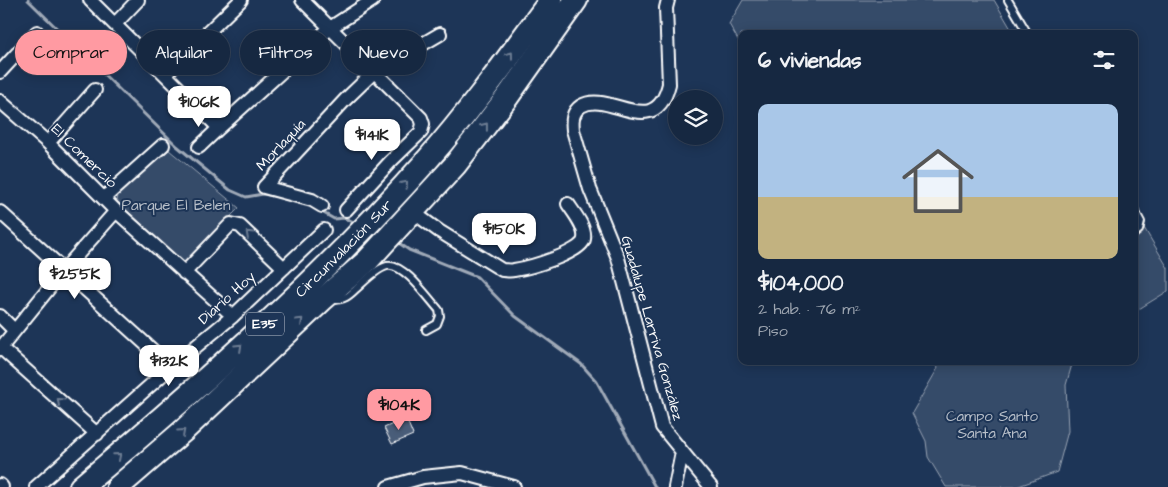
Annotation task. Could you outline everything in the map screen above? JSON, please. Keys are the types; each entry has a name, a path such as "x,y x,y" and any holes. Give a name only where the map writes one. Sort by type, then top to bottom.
{"highway":[{"name":"Circunvalación Sur","path":"81,487 158,422 321,272 357,236 436,148 481,94 551,0"},
{"name":"Circunvalación Sur","path":"118,487 183,431 322,300 368,260 455,165 508,96 576,0"}],"street":[{"path":"90,0 137,46"},
{"path":"115,24 138,0"},
{"path":"210,30 241,0"},
{"path":"302,0 341,39"},
{"path":"199,148 330,28 373,0"},
{"name":"Guadalupe Larriva González","path":"668,0 666,8 669,84 667,92 659,104 649,110 637,112 593,102 579,107 572,120 576,144 590,189 618,258 662,427 711,487"},
{"name":"Morlaquía","path":"426,42 440,34"},
{"path":"0,72 15,56"},
{"path":"166,75 219,128"},
{"name":"Morlaquía","path":"322,206 312,200 264,187 346,99 372,75"},
{"path":"346,210 391,161 421,132 423,124 421,118 376,75"},
{"path":"48,142 94,90"},
{"name":"El Comercio","path":"0,101 48,142 116,211 233,316"},
{"path":"421,132 436,148"},
{"path":"104,198 163,145"},
{"path":"413,212 502,270 513,271 540,264 576,250 584,242 584,234 579,220 568,204"},
{"path":"97,434 0,349 63,270 116,211"},
{"path":"0,212 171,367"},
{"path":"184,273 231,224 240,226 284,268"},
{"name":"Diario Hoy","path":"36,487 171,367 233,316 324,230"},
{"path":"0,316 14,330"},
{"path":"675,487 682,452"},
{"path":"388,487 423,477 462,473 514,487"}],"lane":[{"path":"1008,0 1026,30"},
{"path":"1138,216 1141,222 1138,231"},
{"path":"322,300 347,298 382,268 390,265 396,266 407,274 439,310 440,316 437,324 426,330"}],"green space":[{"path":"743,0 994,0 1012,30 738,30 738,40 729,24"},
{"name":"Parque El Belen","path":"169,150 239,208 184,263 117,201 118,195"},
{"path":"1138,218 1168,268 1168,291 1138,310"},
{"name":"Campo Santo Santa Ana","path":"936,365 1072,365 1066,385 1068,431 1057,472 1016,487 946,487 928,457 926,441 912,413 938,368"}],"building":[{"path":"406,418 413,435 392,444 384,428"}],"waterway":[{"path":"28,0 177,146 230,190 246,197 263,194 279,197"},
{"path":"320,211 334,219 344,218 356,223"},
{"path":"396,241 409,250 477,277 515,316 581,364 597,382 655,487"}]}
